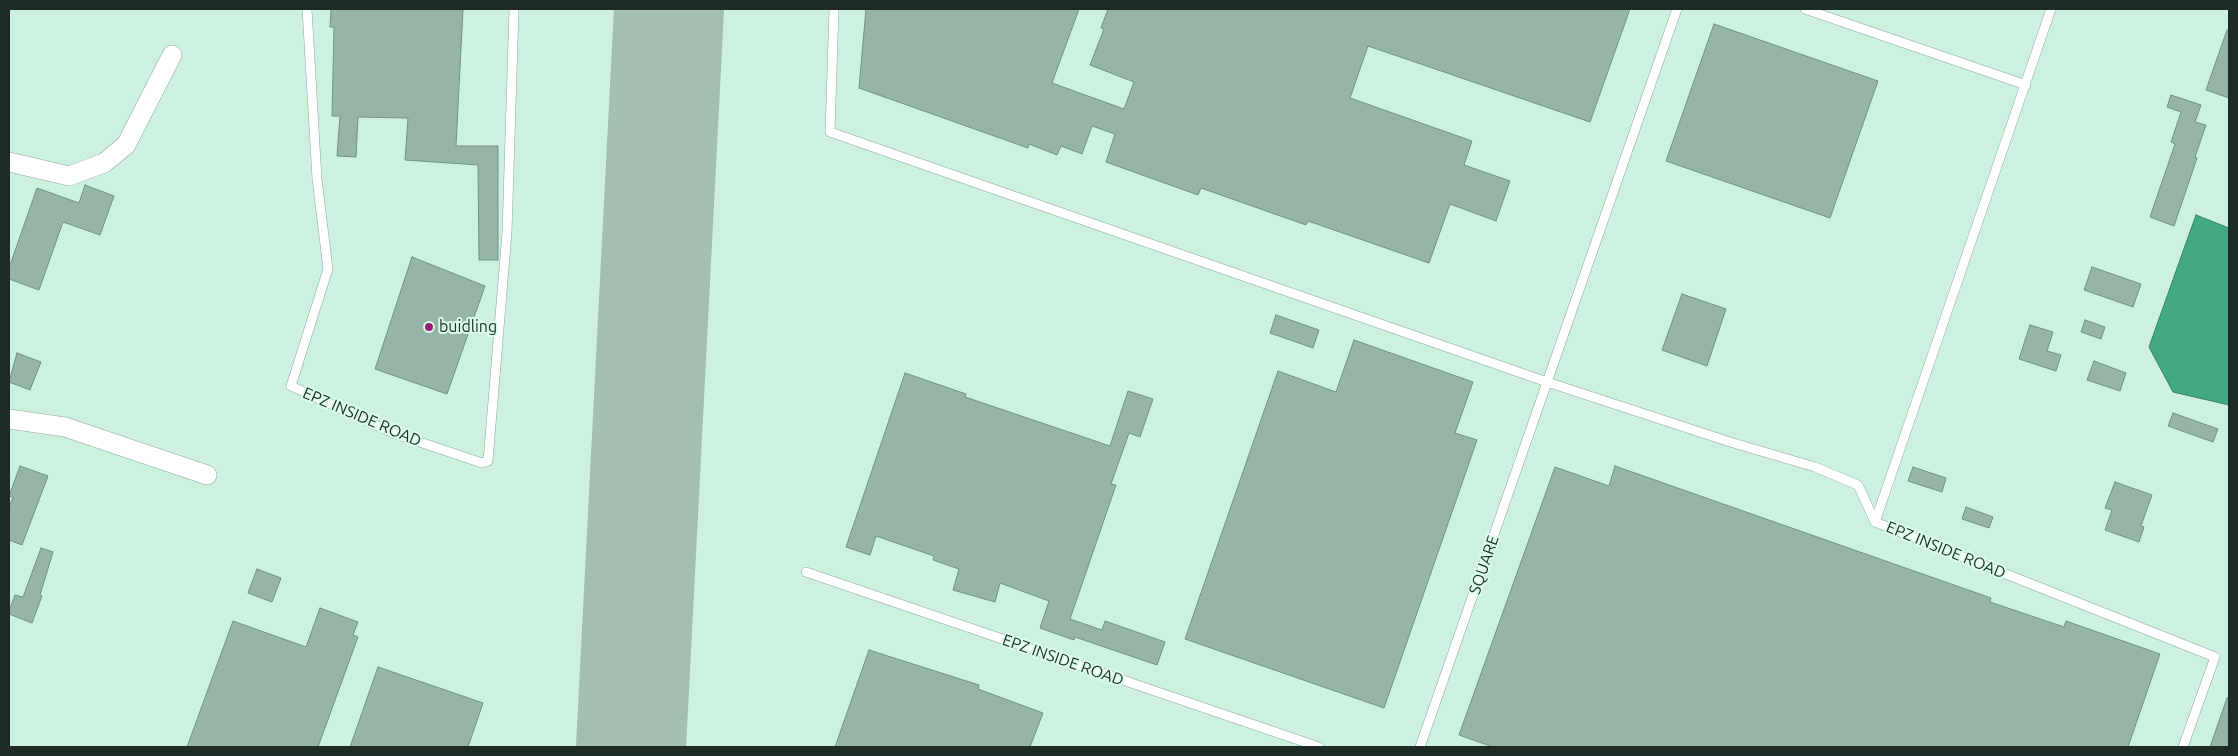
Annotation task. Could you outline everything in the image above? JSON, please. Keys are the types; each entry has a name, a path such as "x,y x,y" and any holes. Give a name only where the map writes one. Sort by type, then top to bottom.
{"street":[{"path":"9,162 69,176 104,163 126,145 172,55"},
{"path":"9,418 65,427 207,474"}],"lane":[{"name":"EPZ INSIDE ROAD","path":"308,9 317,179 328,269 291,386 393,433 482,463 488,461 507,232 514,9"},
{"name":"EPZ INSIDE ROAD","path":"834,9 830,132 1547,382 1730,442 1815,467 1858,486 1875,522 2215,657 2183,747"},
{"name":"SQUARE","path":"1420,747 1677,9"},
{"path":"1805,9 2026,85"},
{"path":"1875,522 2051,9"},
{"name":"EPZ INSIDE ROAD","path":"806,572 1319,747"}],"shaded area":[{"path":"2196,215 2229,228 2229,405 2173,392 2149,347"}],"building":[{"path":"331,9 463,9 456,146 498,146 498,260 479,260 478,165 405,160 408,118 358,117 356,157 337,156 340,116 332,116 334,27 330,27"},
{"path":"866,9 1079,9 1052,83 1124,109 1134,82 1090,65 1104,29 1101,28 1108,9 1630,9 1590,122 1368,46 1350,98 1472,141 1464,165 1510,181 1496,221 1450,204 1429,263 1308,221 1306,225 1201,188 1198,195 1106,162 1115,134 1092,126 1082,154 1061,146 1057,155 1029,144 1028,148 859,88"},
{"path":"1714,24 1878,81 1830,218 1666,161"},
{"path":"2227,30 2229,31 2229,98 2206,90"},
{"path":"2171,95 2201,105 2195,122 2206,125 2174,226 2150,217 2175,144 2171,142 2181,112 2167,107"},
{"path":"85,185 114,196 100,235 63,222 39,290 9,279 9,268 37,188 79,203"},
{"name":"buidling","path":"412,257 485,286 447,394 375,369"},
{"path":"2092,267 2141,284 2133,307 2084,290"},
{"path":"1682,294 1726,309 1707,366 1662,350"},
{"path":"1276,315 1319,330 1313,348 1270,333"},
{"path":"2085,320 2105,327 2101,339 2081,332"},
{"path":"2030,325 2053,332 2047,351 2061,355 2056,371 2019,359"},
{"path":"1354,340 1473,382 1455,433 1477,440 1384,708 1185,639 1278,371 1336,392"},
{"path":"17,353 41,362 30,390 9,382"},
{"path":"2094,361 2126,373 2120,391 2087,380"},
{"path":"905,373 966,394 965,397 1110,446 1128,391 1153,399 1140,437 1129,433 1111,484 1116,485 1070,619 1102,630 1105,621 1165,642 1157,665 1075,637 1074,640 1040,628 1049,601 1000,583 995,602 953,590 959,569 933,560 934,556 876,536 870,555 846,547"},
{"path":"2173,413 2218,429 2213,442 2168,426"},
{"path":"20,466 48,476 22,545 9,540 9,508 13,497 9,496"},
{"path":"1615,466 1991,598 1990,602 2064,627 2066,621 2160,654 2128,747 1493,747 1459,735 1555,467 1609,486"},
{"path":"1913,467 1946,478 1942,492 1908,481"},
{"path":"2115,482 2152,495 2141,526 2144,527 2139,542 2105,530 2112,510 2105,508"},
{"path":"1966,507 1993,517 1989,528 1962,519"},
{"path":"41,548 53,552 40,595 42,596 32,623 9,614 9,611 15,595 23,597"},
{"path":"257,569 281,578 272,602 248,593"},
{"path":"320,608 358,622 353,635 358,637 318,747 187,747 233,621 306,647"},
{"path":"869,650 979,685 978,689 1043,713 1030,747 835,747"},
{"path":"378,667 483,703 468,747 350,747"},
{"path":"2227,698 2229,698 2229,747 2210,747"}],"runway":[{"path":"631,747 669,9"}],"place":[{"name":"buidling","path":"429,327"}]}
